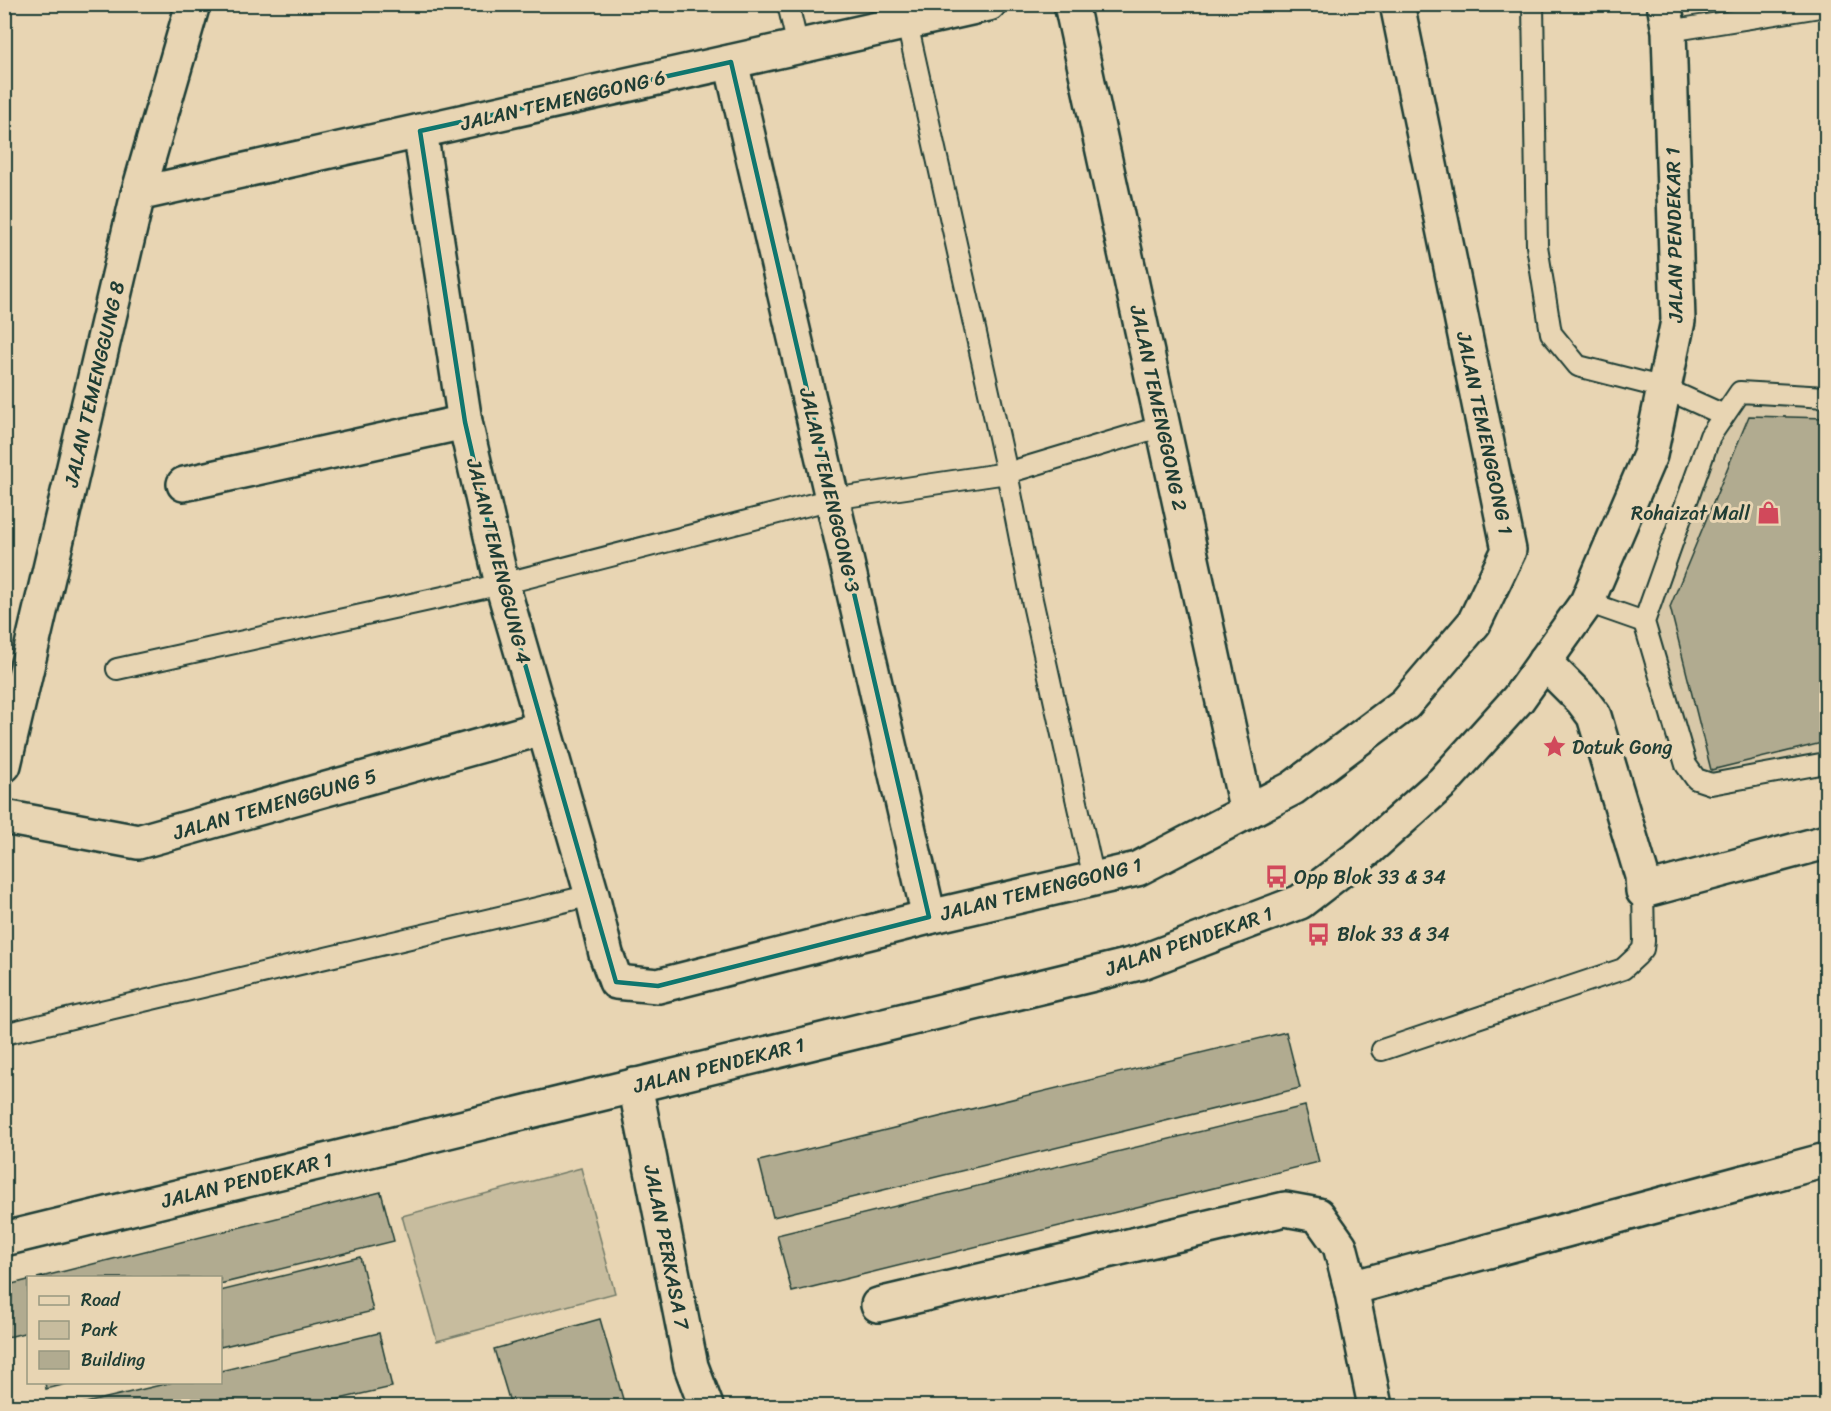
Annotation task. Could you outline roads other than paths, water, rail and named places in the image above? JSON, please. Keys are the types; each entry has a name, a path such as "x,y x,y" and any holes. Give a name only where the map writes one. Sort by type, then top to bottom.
{"street":[{"name":"JALAN TEMENGGUNG 8","path":"4,765 138,194 193,4"},
{"name":"JALAN TEMENGGONG 6","path":"138,194 988,4"},
{"name":"JALAN TEMENGGONG 2","path":"1071,4 1247,812"},
{"name":"JALAN TEMENGGONG 1","path":"616,982 658,986 929,917 1137,869 1293,788 1405,704 1474,623 1509,550 1397,4"},
{"name":"JALAN PENDEKAR 1","path":"4,1239 1139,963 1300,902 1366,851 1443,782 1518,699 1587,602 1650,455 1678,321 1667,18"},
{"name":"JALAN TEMENGGONG 3","path":"731,62 929,917"},
{"name":"JALAN TEMENGGUNG 4","path":"420,131 465,422 502,584 592,896 606,954 616,982"},
{"path":"184,484 465,422"},
{"path":"1544,662 1582,700 1594,716 1641,876 1643,891 1827,842"},
{"name":"JALAN TEMENGGUNG 5","path":"4,817 138,842 543,728"},
{"name":"JALAN PERKASA 7","path":"635,1085 691,1366 706,1407"},
{"path":"1351,1288 1827,1160"},
{"path":"878,1305 1285,1209 1318,1215 1340,1246 1351,1288 1374,1406"}],"lane":[{"path":"788,4 798,47"},
{"path":"1533,5 1537,246 1551,333 1578,366 1664,388 1724,415"},
{"path":"1667,18 1827,6"},
{"path":"907,23 1094,879"},
{"path":"1827,397 1740,392 1710,436 1644,622 1686,765 1696,780 1711,784 1827,763"},
{"path":"117,669 502,584 832,499 1007,473 1163,426"},
{"path":"1587,602 1644,622"},
{"path":"1382,1050 1623,969 1643,949 1643,891"},
{"path":"4,1034 592,896"}],"place":[{"name":"Rohaizat Mall","path":"1768,513"},
{"name":"Datuk Gong","path":"1554,747"},
{"name":"Opp Blok 33 & 34","path":"1276,877"},
{"name":"Blok 33 & 34","path":"1319,934"}]}
